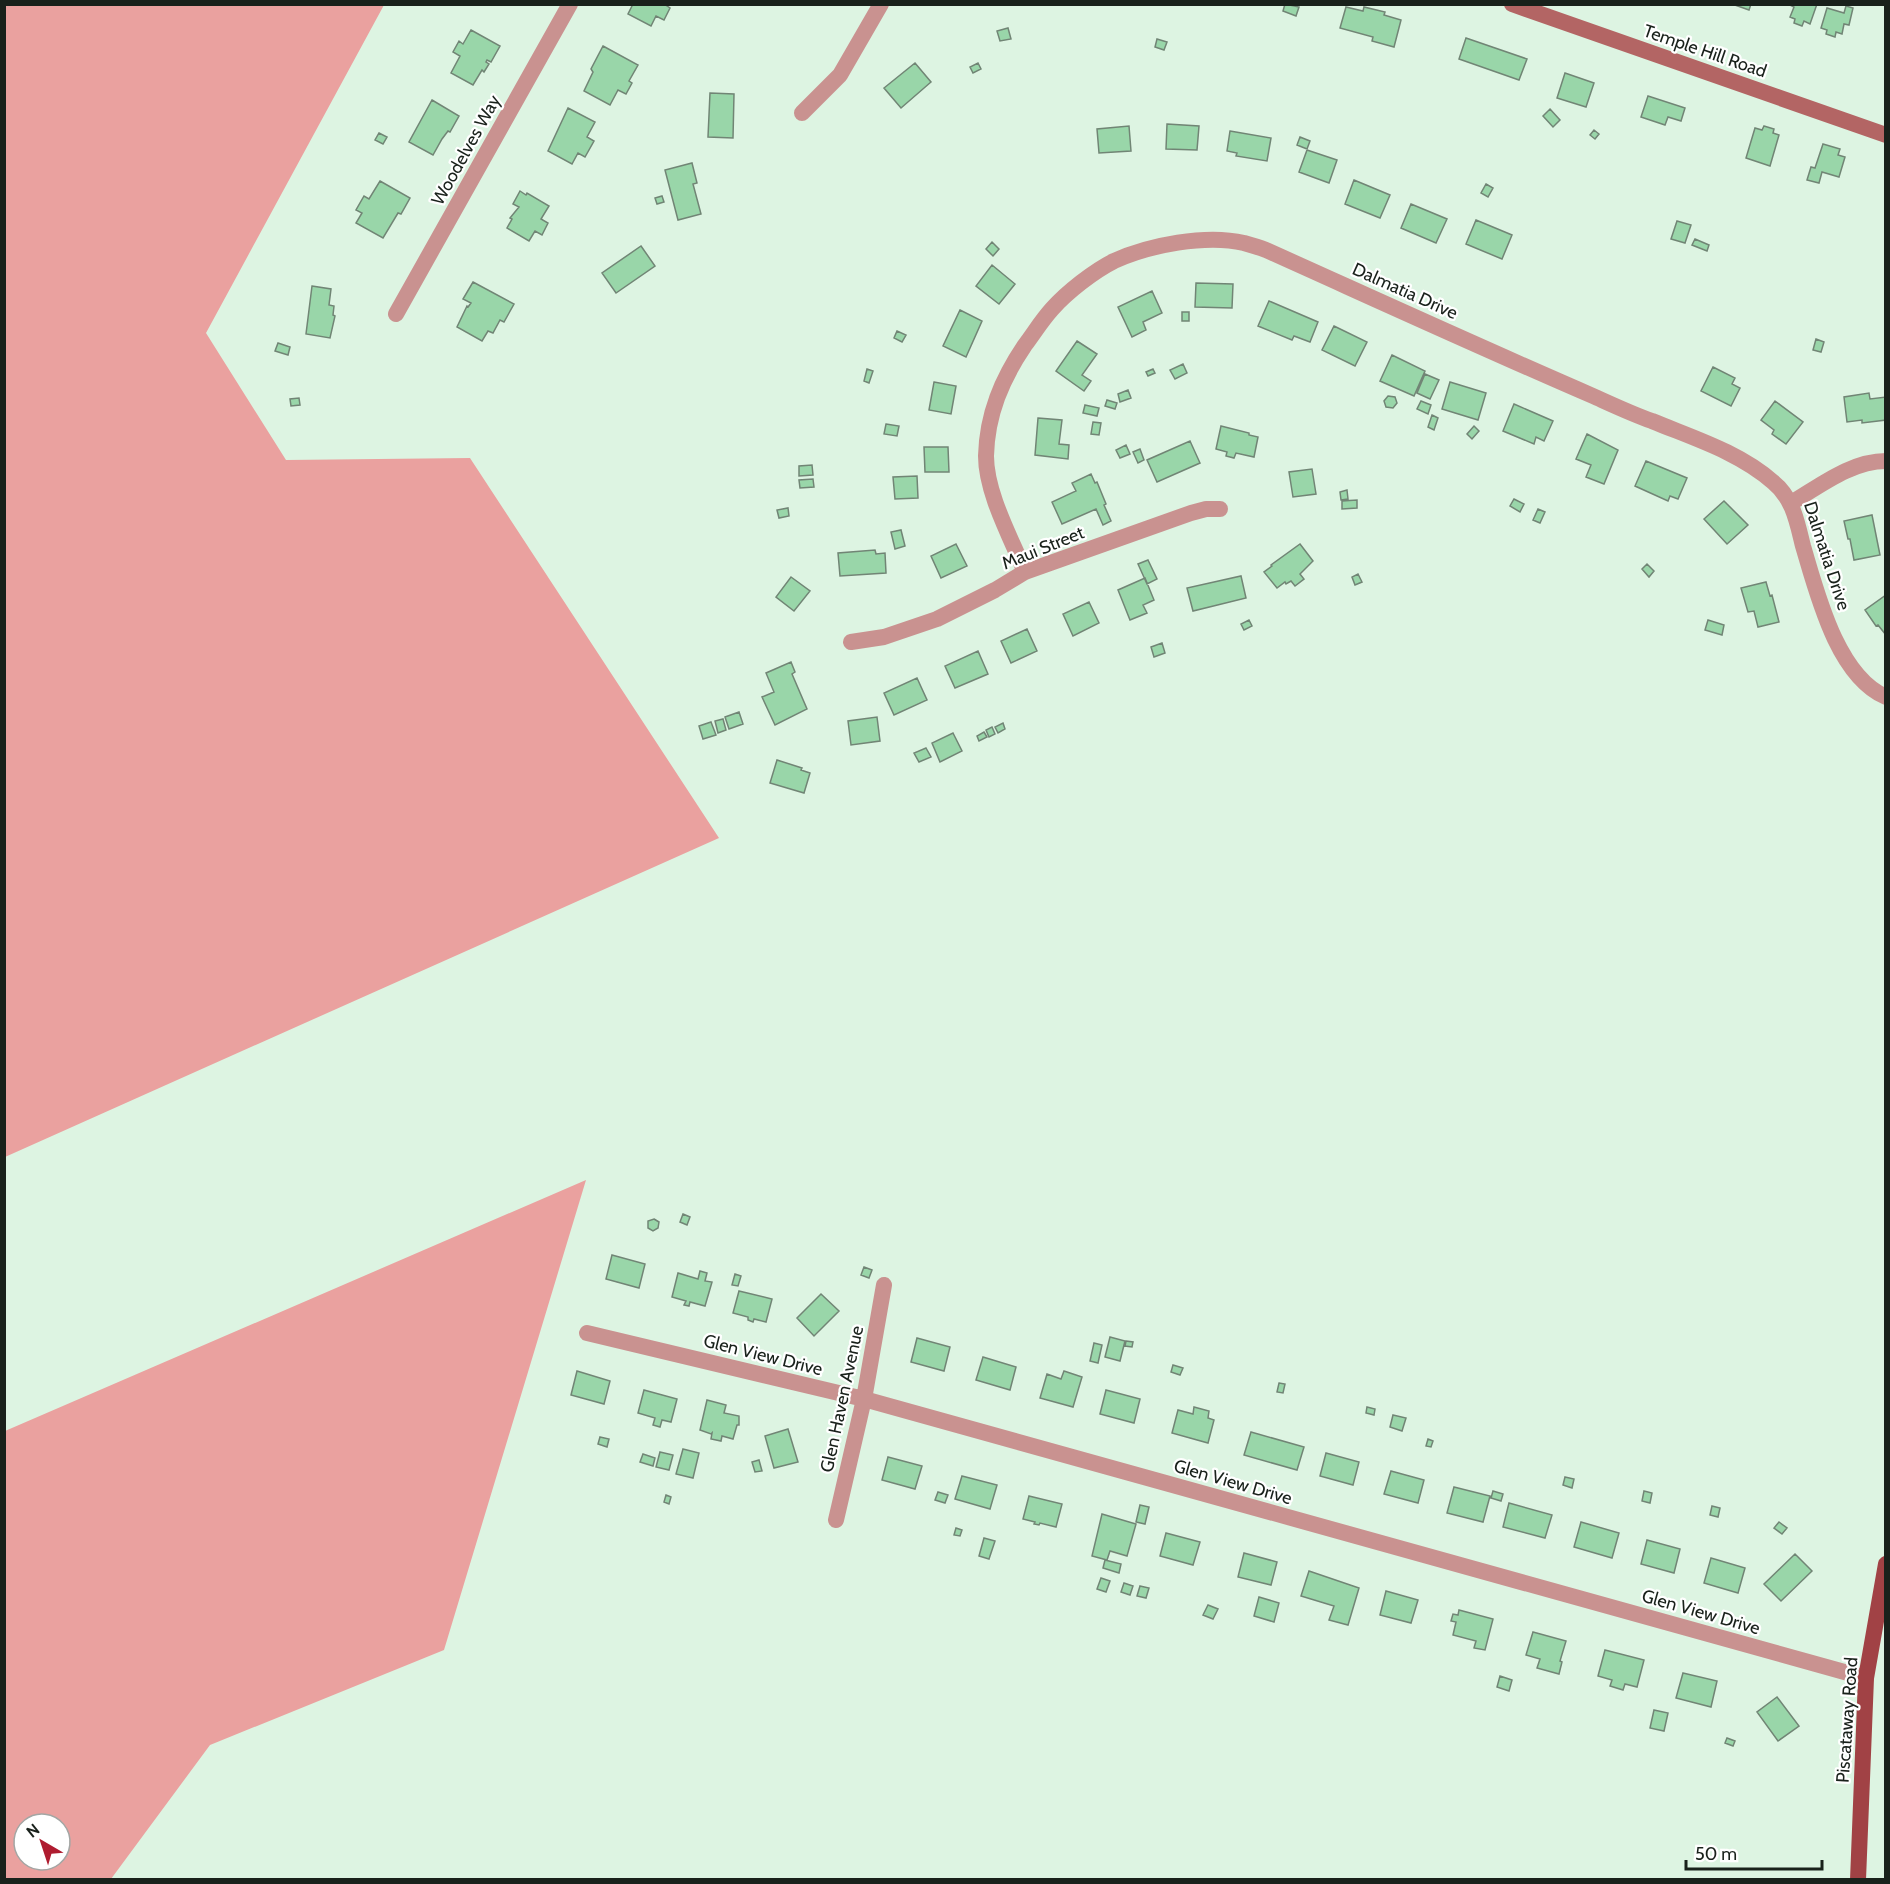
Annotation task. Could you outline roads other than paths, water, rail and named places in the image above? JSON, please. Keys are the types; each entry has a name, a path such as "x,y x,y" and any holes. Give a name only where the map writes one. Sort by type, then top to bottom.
{"main road":[{"name":"Temple Hill Road","path":"1512,4 1886,135"},
{"name":"Piscataway Road","path":"1858,1880 1866,1678 1886,1564"}],"street":[{"name":"Woodelves Way","path":"396,314 570,4"},
{"path":"802,113 840,75 881,4"},
{"name":"Dalmatia Drive","path":"1024,573 995,499 986,458 987,438 994,404 1004,379 1018,356 1053,308 1096,272 1114,261 1163,246 1189,242 1243,243 1266,250 1574,388 1702,441 1759,471 1780,488 1791,503 1821,608 1830,629 1851,666 1875,693 1886,698"},
{"path":"1791,503 1855,467 1886,461"},
{"name":"Maui Street","path":"851,642 884,637 937,619 1024,573 1191,513 1206,509 1220,509"},
{"name":"Glen Haven Avenue","path":"836,1520 864,1400 884,1285"},
{"name":"Glen View Drive","path":"587,1333 864,1400 1866,1678"}]}
